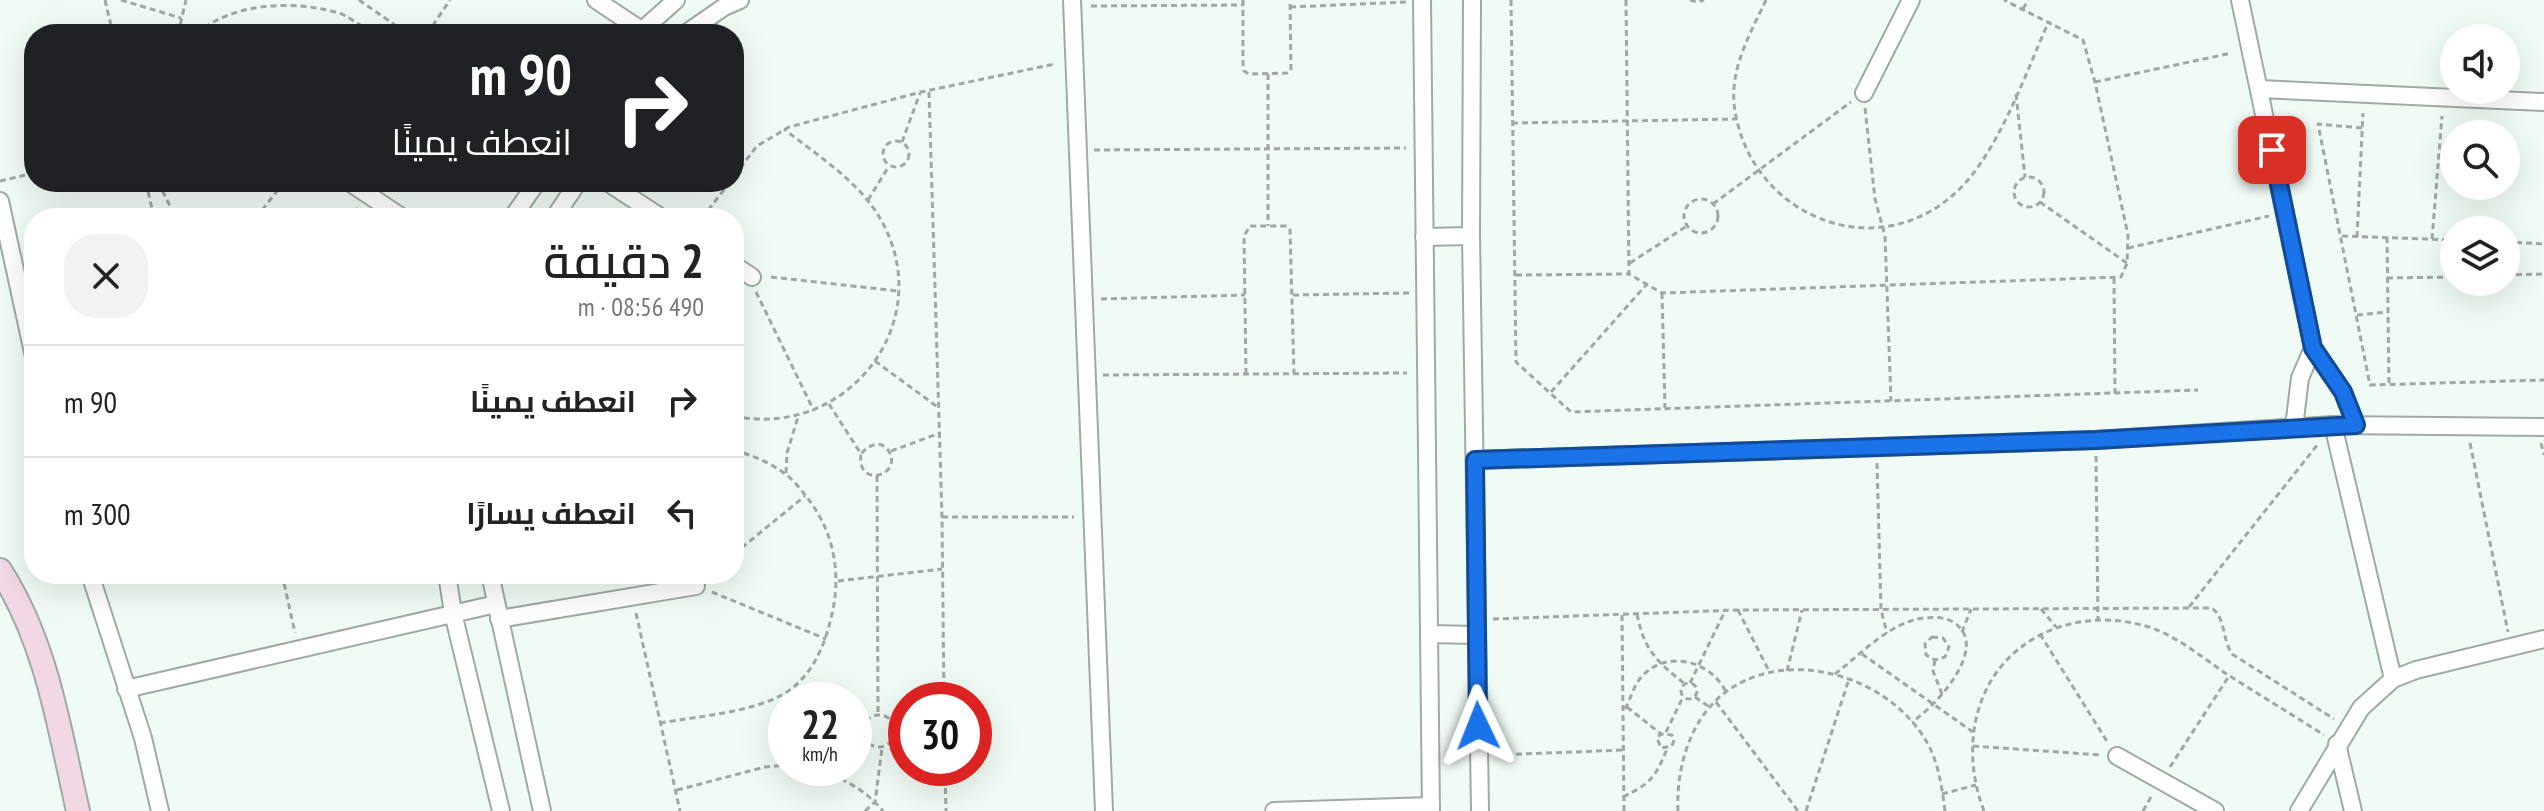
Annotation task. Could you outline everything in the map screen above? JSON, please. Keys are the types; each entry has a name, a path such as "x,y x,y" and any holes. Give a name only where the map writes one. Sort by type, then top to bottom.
{"street":[{"path":"596,0 629,24"},
{"path":"649,24 676,0"},
{"path":"697,24 721,4 740,0"},
{"path":"1472,0 1471,236 1480,811"},
{"path":"1864,93 1911,0"},
{"path":"2240,0 2313,348 2343,392 2356,425"},
{"path":"1274,811 1431,809 1422,1"},
{"path":"1072,3 1104,811"},
{"path":"2259,89 2440,98"},
{"path":"2520,101 2544,102"},
{"path":"364,192 388,208"},
{"path":"622,192 647,208"},
{"path":"0,201 24,311"},
{"path":"1424,237 1471,236"},
{"path":"2294,427 2298,386 2313,348"},
{"path":"1475,460 2096,440 2333,425 2544,427"},
{"path":"2333,425 2393,679"},
{"path":"0,570 22,607 40,651 78,811"},
{"path":"93,584 143,738 160,811"},
{"path":"449,584 501,811"},
{"path":"492,584 542,811"},
{"path":"126,689 453,613 633,596 696,586"},
{"path":"1429,634 1476,627"},
{"path":"2299,811 2361,708 2393,679 2416,670 2544,639"},
{"path":"2337,744 2353,811"},
{"path":"2117,756 2215,811"}],"path":[{"path":"105,0 111,24"},
{"path":"121,0 181,18"},
{"path":"180,24 186,0"},
{"path":"359,0 394,24"},
{"path":"434,24 450,0"},
{"path":"1072,3 1243,3 1244,71 1249,74 1287,73 1291,70 1290,0"},
{"path":"1511,0 1516,362 1571,412 2198,390"},
{"path":"1626,0 1629,274"},
{"path":"1690,0 1704,0"},
{"path":"1766,0 1748,37 1736,75 1734,103 1740,137 1758,171 1777,193 1796,207 1852,227 1884,227 1930,211 1969,180 1984,160 2049,21"},
{"path":"1515,275 1629,274 1662,293 2114,278 2125,273 2128,235 2083,40 2004,0"},
{"path":"2023,9 2028,0"},
{"path":"208,24 240,9 292,1 340,13 358,24"},
{"path":"1290,7 1422,1"},
{"path":"2095,82 2251,49"},
{"path":"744,163 757,146 784,129 921,92 1074,59"},
{"path":"1268,73 1268,226"},
{"path":"902,142 921,92"},
{"path":"929,92 940,433 944,682"},
{"path":"2016,92 2025,177"},
{"path":"1713,204 1864,93"},
{"path":"1864,93 1875,199 1884,227 1891,401"},
{"path":"2357,237 2364,93"},
{"path":"2432,239 2443,104"},
{"path":"1512,123 1737,119"},
{"path":"2362,128 2318,124 2370,385 2544,380"},
{"path":"744,418 760,420 798,417 829,404 854,385 875,361 887,340 895,316 897,267 881,221 868,200 848,180 784,129"},
{"path":"895,140 902,142 909,150 908,161 899,167 889,166 882,154 884,147 895,140"},
{"path":"1078,150 1424,148"},
{"path":"868,200 889,166"},
{"path":"0,181 24,175"},
{"path":"2025,177 2037,179 2044,190 2040,202 2029,207 2018,202 2015,185 2025,177"},
{"path":"264,208 276,192"},
{"path":"710,208 722,192"},
{"path":"1707,200 1713,204 1717,217 1711,229 1698,233 1687,226 1684,212 1693,201 1707,200"},
{"path":"2040,202 2127,263"},
{"path":"2128,248 2284,212"},
{"path":"1246,374 1245,230 1250,226 1286,226 1290,230 1294,374"},
{"path":"1629,263 1687,226"},
{"path":"2341,236 2440,239"},
{"path":"2387,237 2389,385"},
{"path":"2520,243 2544,244"},
{"path":"745,272 898,291"},
{"path":"745,272 814,411"},
{"path":"2520,275 2544,274"},
{"path":"2387,278 2440,277"},
{"path":"2114,278 2115,393"},
{"path":"1551,393 1647,284"},
{"path":"1293,295 1426,293"},
{"path":"1662,293 1665,408"},
{"path":"1084,300 1245,295"},
{"path":"2357,315 2388,312"},
{"path":"875,361 939,408"},
{"path":"1087,376 1427,373"},
{"path":"829,404 861,454"},
{"path":"786,473 789,442 798,417"},
{"path":"2188,608 2333,425"},
{"path":"2466,426 2511,647"},
{"path":"890,452 940,433"},
{"path":"2096,440 2098,620"},
{"path":"875,444 884,446 890,452 892,462 886,472 869,475 863,469 861,454 866,447 875,444"},
{"path":"1877,447 1881,610 1887,633"},
{"path":"660,723 756,705 776,698 793,688 808,673 826,639 834,610 837,581 828,533 820,515 786,473 744,453"},
{"path":"877,476 878,715"},
{"path":"744,546 805,496"},
{"path":"942,517 1092,517"},
{"path":"837,581 942,569"},
{"path":"284,584 298,648"},
{"path":"696,586 826,639"},
{"path":"633,596 680,811"},
{"path":"1476,627 1622,614 1738,610 2212,608 2217,611 2227,647 2232,654 2347,728"},
{"path":"1912,722 1943,696 1962,660 1965,650 1962,632 1971,609"},
{"path":"2041,609 2056,627"},
{"path":"1738,610 1770,673"},
{"path":"1787,671 1802,610"},
{"path":"1695,697 1687,700 1680,693 1699,665 1725,611"},
{"path":"1622,614 1626,709 1624,811"},
{"path":"1637,614 1641,632 1659,663 1697,688 1695,697"},
{"path":"1835,674 1887,633 1907,623 1930,617 1949,620 1962,632"},
{"path":"1984,811 1976,785 1973,746 1973,732 1982,698 1994,675 2011,655 2040,634 2056,627 2098,620 2121,621 2154,629 2170,636 2337,744"},
{"path":"2040,634 2117,756"},
{"path":"1932,637 1943,638 1949,647 1945,657 1935,660 1926,655 1925,644 1932,637"},
{"path":"1861,653 1973,732"},
{"path":"1935,660 1933,671 1943,696"},
{"path":"1626,709 1635,684 1659,663 1682,661 1699,665 1719,678 1726,692"},
{"path":"1678,811 1677,791 1683,759 1696,729 1711,708 1726,692 1770,673 1787,671 1835,674 1849,679 1877,692 1912,722 1934,759 1945,811"},
{"path":"2143,811 2229,675"},
{"path":"1806,811 1849,679"},
{"path":"1667,749 1658,744 1683,697"},
{"path":"1695,697 1711,708"},
{"path":"1716,702 1798,811"},
{"path":"1623,797 1647,785 1674,740 1672,735 1663,733 1626,709"},
{"path":"888,718 878,715 870,718 864,734 867,742 874,746 888,744"},
{"path":"1973,746 2117,756"},
{"path":"865,811 875,802 882,747"},
{"path":"1479,756 1624,750"},
{"path":"676,790 768,767"},
{"path":"1942,794 1976,785"},
{"path":"853,786 883,811"},
{"path":"945,786 946,811"}],"route":[{"path":"1478,726 1475,460 2096,440 2356,425 2335,376 2313,348 2272,150"}]}
